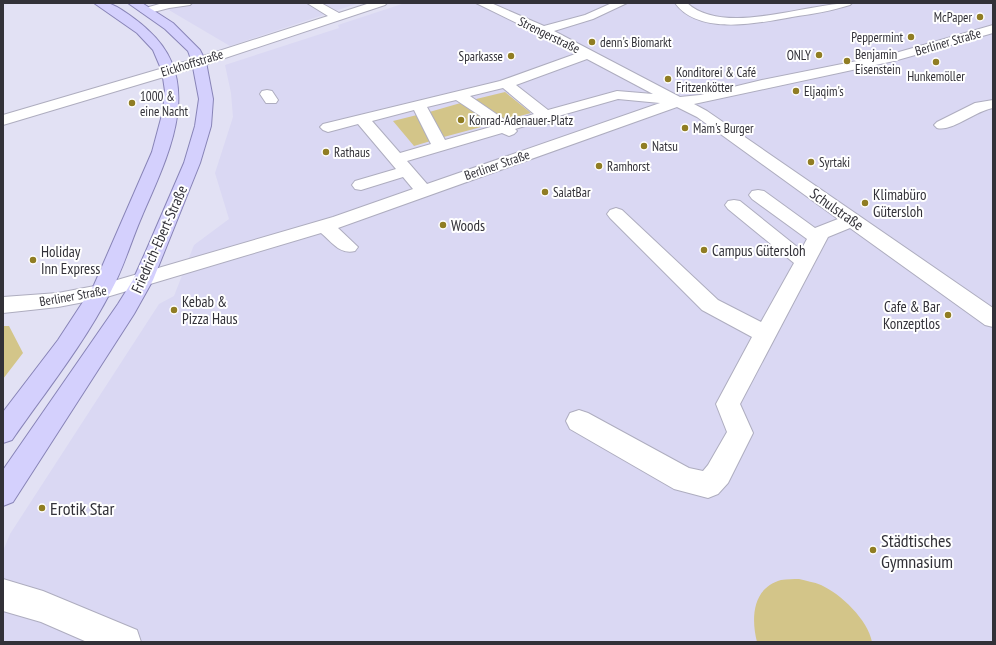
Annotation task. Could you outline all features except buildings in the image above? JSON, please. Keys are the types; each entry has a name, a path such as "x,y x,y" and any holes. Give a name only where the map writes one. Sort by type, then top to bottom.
{"main road":[{"path":"3,432 100,292 153,170 166,131 172,106 169,70 164,57 145,32 100,3"},
{"name":"Friedrich-Ebert-Straße","path":"3,494 126,309 143,280 192,164 202,126 206,100 199,62 194,50 183,38 169,26 134,3"}],"street":[{"path":"146,11 168,5 186,3"},
{"path":"313,3 338,17"},
{"name":"Strengerstraße","path":"482,3 543,30 679,101"},
{"path":"543,30 589,17 621,3"},
{"path":"681,3 692,14 711,19 752,21 846,3"},
{"name":"Eickhoffstraße","path":"3,120 199,62 369,7 381,8"},
{"name":"Berliner Straße","path":"3,305 58,300 100,292 318,228 679,101 700,99 762,84 825,75 993,29"},
{"path":"328,127 360,118 419,105 448,95 505,84 538,69 588,54"},
{"path":"870,62 887,70"},
{"path":"505,84 547,117"},
{"path":"762,84 774,91"},
{"path":"448,95 507,129"},
{"path":"395,159 507,129 617,95 636,95 679,101"},
{"name":"Schulstraße","path":"679,101 702,114 993,319"},
{"path":"942,125 980,106 993,104"},
{"path":"419,105 440,146"},
{"path":"360,118 424,191"},
{"path":"362,185 406,171"},
{"path":"758,195 810,234 818,237"},
{"path":"734,205 797,257 805,260"},
{"path":"616,214 710,305 765,334"},
{"path":"579,421 684,480 708,484 718,474 740,433 728,404 805,260 820,233 853,220"},
{"path":"318,228 340,249"},
{"path":"3,595 43,607 125,642"}],"shaded area":[{"path":"157,3 359,3 230,46"},
{"path":"405,3 993,3 993,642 3,642 3,551 10,534 159,304 174,296 194,245 229,219 215,173 233,117 231,93 225,65 339,28 338,25"},
{"path":"505,92 531,113 502,121 468,101"},
{"path":"464,102 496,123 440,138 426,113"},
{"path":"421,114 434,140 414,146 393,121"},
{"path":"3,326 9,326 23,353 3,379"},
{"path":"799,579 821,585 845,601 865,625 872,642 757,642 754,614 759,597 771,584 781,580"}],"place":[{"name":"McPaper","path":"980,17"},
{"name":"Peppermint","path":"911,37"},
{"name":"denn's Biomarkt","path":"592,42"},
{"name":"ONLY","path":"819,55"},
{"name":"Sparkasse","path":"511,56"},
{"name":"Benjamin Eisenstein","path":"847,61"},
{"name":"Hunkemöller","path":"936,62"},
{"name":"Konditorei & Café Fritzenkötter","path":"668,79"},
{"name":"Eljaqim's","path":"796,91"},
{"name":"1000 & eine Nacht","path":"132,103"},
{"name":"Konrad-Adenauer-Platz","path":"461,120"},
{"name":"Mam's Burger","path":"685,128"},
{"name":"Natsu","path":"644,146"},
{"name":"Rathaus","path":"326,152"},
{"name":"Syrtaki","path":"811,162"},
{"name":"Ramhorst","path":"599,166"},
{"name":"SalatBar","path":"545,192"},
{"name":"Klimabüro Gütersloh","path":"865,203"},
{"name":"Woods","path":"443,225"},
{"name":"Campus Gütersloh","path":"704,250"},
{"name":"Holiday Inn Express","path":"33,260"},
{"name":"Kebab & Pizza Haus","path":"174,310"},
{"name":"Cafe & Bar Konzeptlos","path":"948,315"},
{"name":"Erotik Star","path":"42,508"},
{"name":"Städtisches Gymnasium","path":"873,550"}]}
